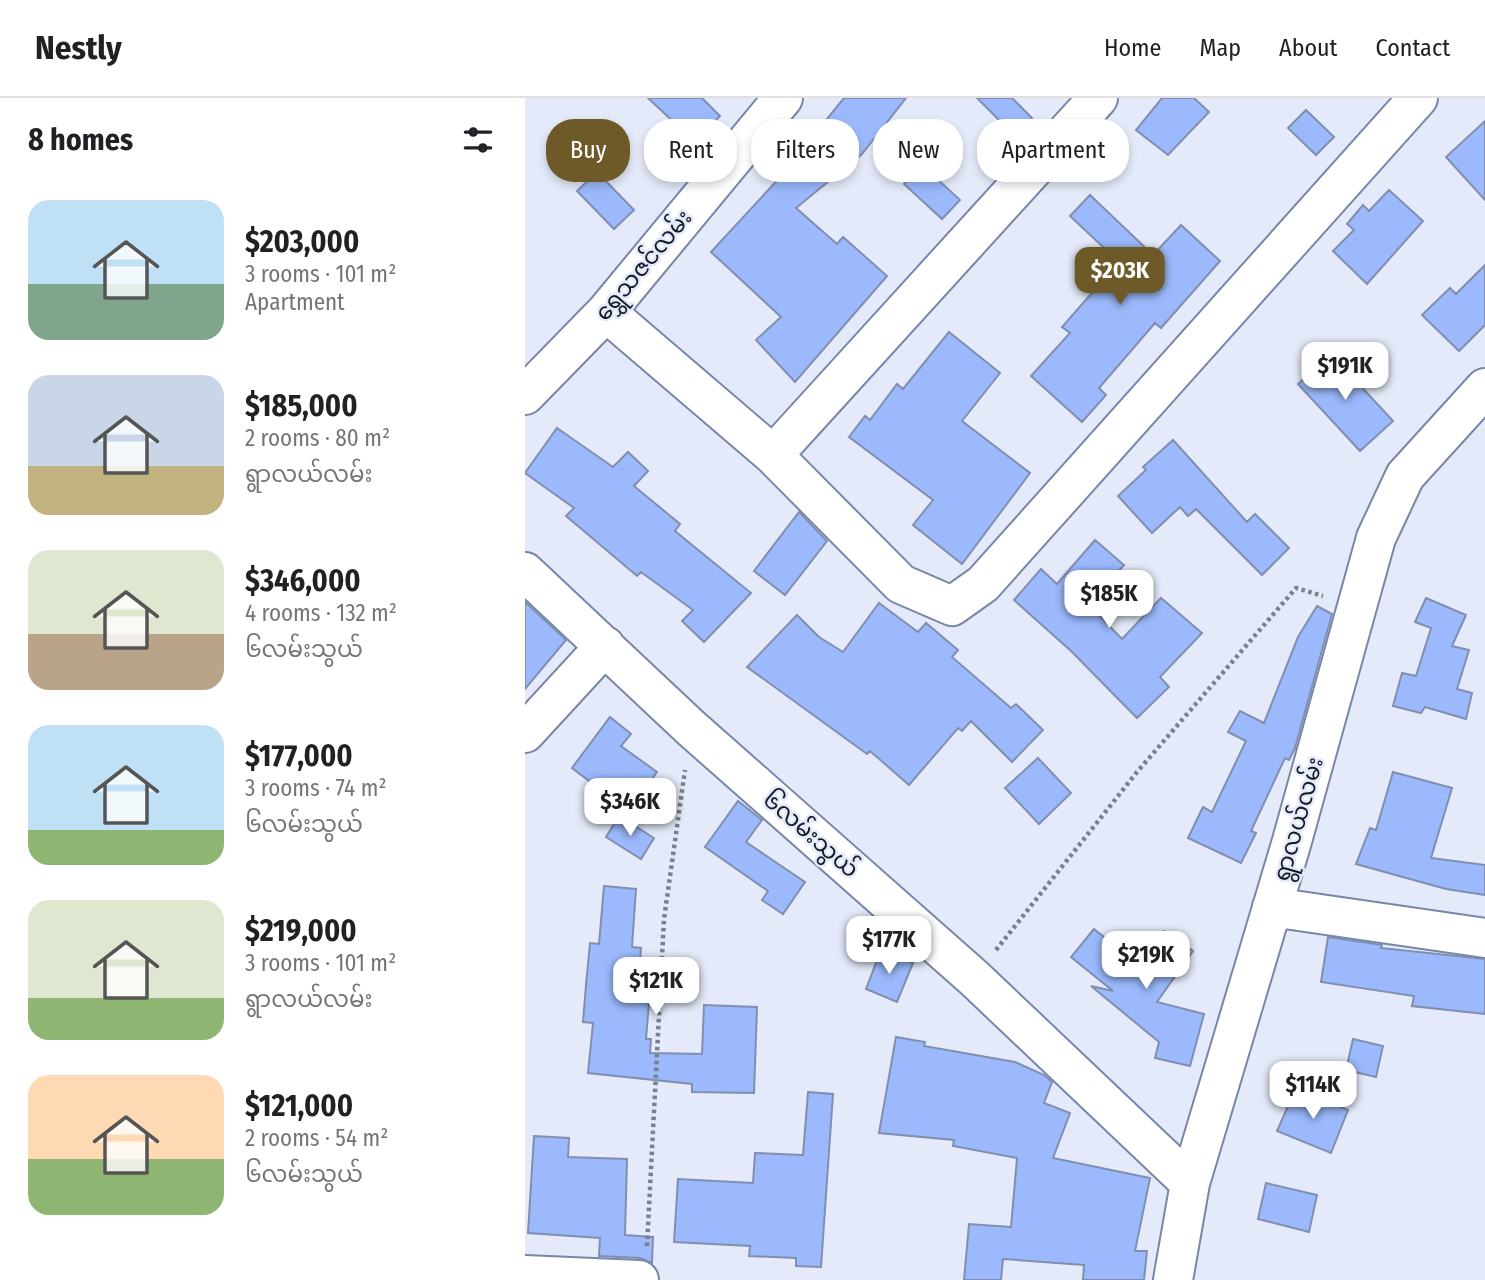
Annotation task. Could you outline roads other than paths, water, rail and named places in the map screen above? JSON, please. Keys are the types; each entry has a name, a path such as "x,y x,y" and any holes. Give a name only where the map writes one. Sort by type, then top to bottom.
{"street":[{"name":"ရွှေသဇင်လမ်း","path":"525,395 606,312 783,98"},
{"path":"773,455 1098,98"},
{"path":"606,312 773,455 901,584 952,606 983,584 1418,98"},
{"name":"ရွာလယ်လမ်း","path":"1173,1280 1190,1183 1272,907 1376,538 1405,476 1485,388"},
{"name":"၆လမ်းသွယ်","path":"525,572 691,728 974,978 1190,1183"},
{"path":"525,733 605,646"},
{"path":"1272,907 1485,938"},
{"path":"525,1275 643,1266"}]}
